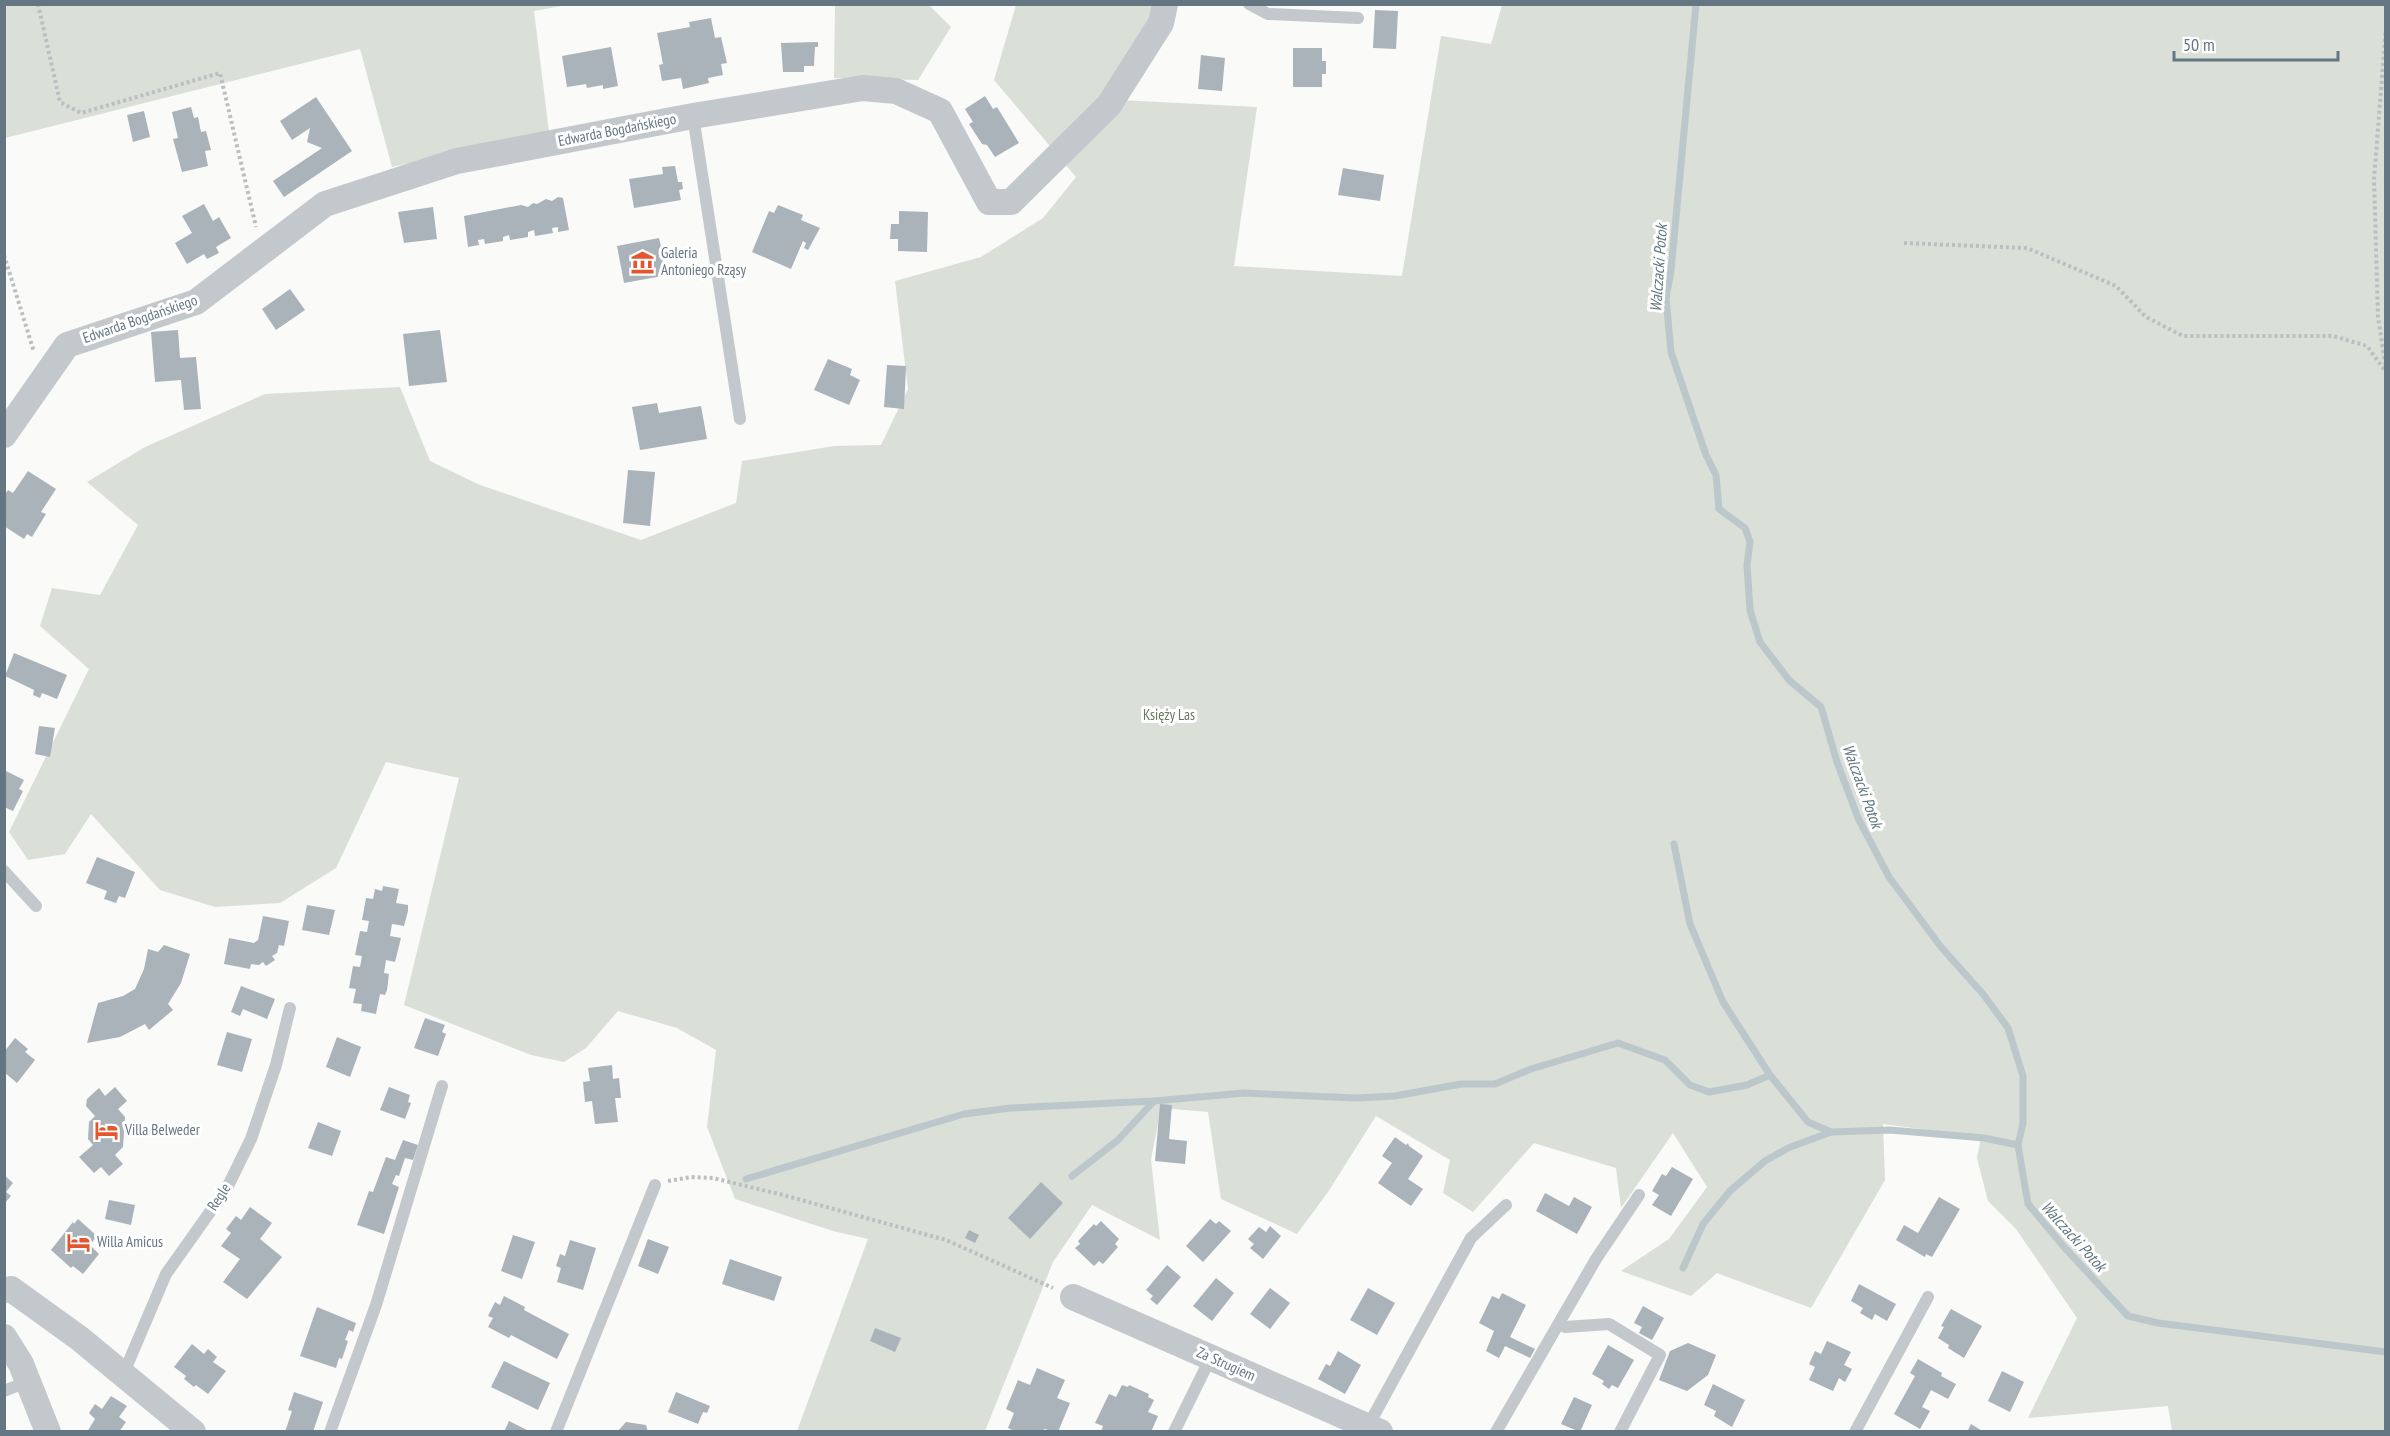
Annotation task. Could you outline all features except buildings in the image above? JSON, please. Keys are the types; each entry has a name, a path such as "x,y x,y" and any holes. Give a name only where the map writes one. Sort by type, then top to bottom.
{"street":[{"name":"Edwarda Bogdańskiego","path":"4,435 66,345 196,302 325,204 457,161 693,116 863,88 896,91 940,111 989,202 1011,202 1109,105 1161,23 1165,4"},
{"path":"4,1290 11,1289 79,1338 193,1431"},
{"name":"Za Strugiem","path":"1073,1297 1374,1429"},
{"path":"4,1337 29,1381 48,1431"}],"lane":[{"path":"1252,5 1268,14 1358,18"},
{"path":"693,116 740,420"},
{"path":"4,871 36,906"},
{"name":"Regle","path":"123,1375 166,1274 227,1188 251,1139 276,1065 290,1008"},
{"path":"330,1431 376,1305 442,1086"},
{"path":"556,1431 655,1185"},
{"path":"1496,1431 1596,1259 1639,1195"},
{"path":"1374,1429 1471,1238 1506,1205"},
{"path":"1855,1431 1928,1297"},
{"path":"1565,1327 1609,1324 1660,1355 1620,1431"},
{"path":"1174,1431 1211,1357"},
{"path":"4,1391 29,1381"}],"path":[{"path":"38,4 60,102 81,113 220,73 262,252"},
{"path":"2385,27 2374,179 2378,317 2385,371"},
{"path":"1904,243 2027,248 2116,286 2146,317 2183,336 2333,336 2367,346 2385,371"},
{"path":"4,255 23,323 43,378"},
{"path":"2385,476 2385,514"},
{"path":"655,1185 684,1177 713,1178 783,1195 946,1240 1073,1297"}],"green space":[{"path":"4,5 567,5 534,11 549,132 392,167 360,49 5,138"},
{"path":"835,5 929,5 951,27 918,80 834,78"},
{"name":"Księży Las","path":"1016,5 1154,5 1152,16 1100,99 1257,107 1234,266 1402,276 1441,36 1491,44 1502,5 2385,5 2385,1431 2172,1431 2168,1406 2028,1418 2077,1318 2016,1229 1988,1201 1977,1158 1981,1137 1883,1124 1885,1180 1811,1308 1717,1273 1691,1296 1621,1271 1669,1239 1707,1187 1673,1133 1621,1208 1616,1168 1534,1143 1473,1212 1443,1193 1450,1160 1376,1116 1328,1192 1297,1234 1221,1199 1208,1112 1161,1108 1151,1160 1160,1240 1092,1205 1053,1262 985,1431 797,1431 868,1239 833,1231 735,1199 707,1127 716,1050 677,1028 618,1011 586,1048 564,1062 531,1055 404,1005 459,778 386,762 336,868 280,903 215,907 160,890 91,814 65,854 28,860 9,832 89,669 40,626 52,588 100,595 138,525 87,482 145,447 265,394 400,387 430,461 480,485 641,540 736,503 742,461 834,446 881,445 908,389 895,281 981,257 1043,218 1076,177 994,80"}],"waterway":[{"name":"Walczacki Potok","path":"1696,4 1671,271 1666,298 1671,352 1706,455 1716,475 1719,509 1745,528 1750,542 1747,565 1750,610 1760,642 1789,680 1821,707 1837,762 1858,818 1889,877 1941,947 1983,994 2008,1028 2023,1076 2023,1123 2018,1145 2028,1204 2128,1316 2158,1323 2386,1352"},
{"path":"1674,844 1690,924 1723,1002 1770,1075"},
{"path":"746,1179 964,1114 1011,1108 1154,1101 1244,1093 1355,1098 1395,1096 1461,1084 1495,1084 1531,1069 1618,1043 1665,1060 1690,1085 1709,1092 1747,1085 1770,1075 1808,1122 1831,1132 1890,1130 1984,1138 2018,1145"},
{"path":"1072,1176 1118,1140 1154,1101"},
{"path":"1683,1268 1703,1224 1730,1191 1765,1161 1788,1148 1831,1132"}],"place":[{"name":"Galeria Antoniego Rząsy","path":"643,262"},
{"name":"Villa Belweder","path":"107,1130"},
{"name":"Willa Amicus","path":"79,1242"}]}
